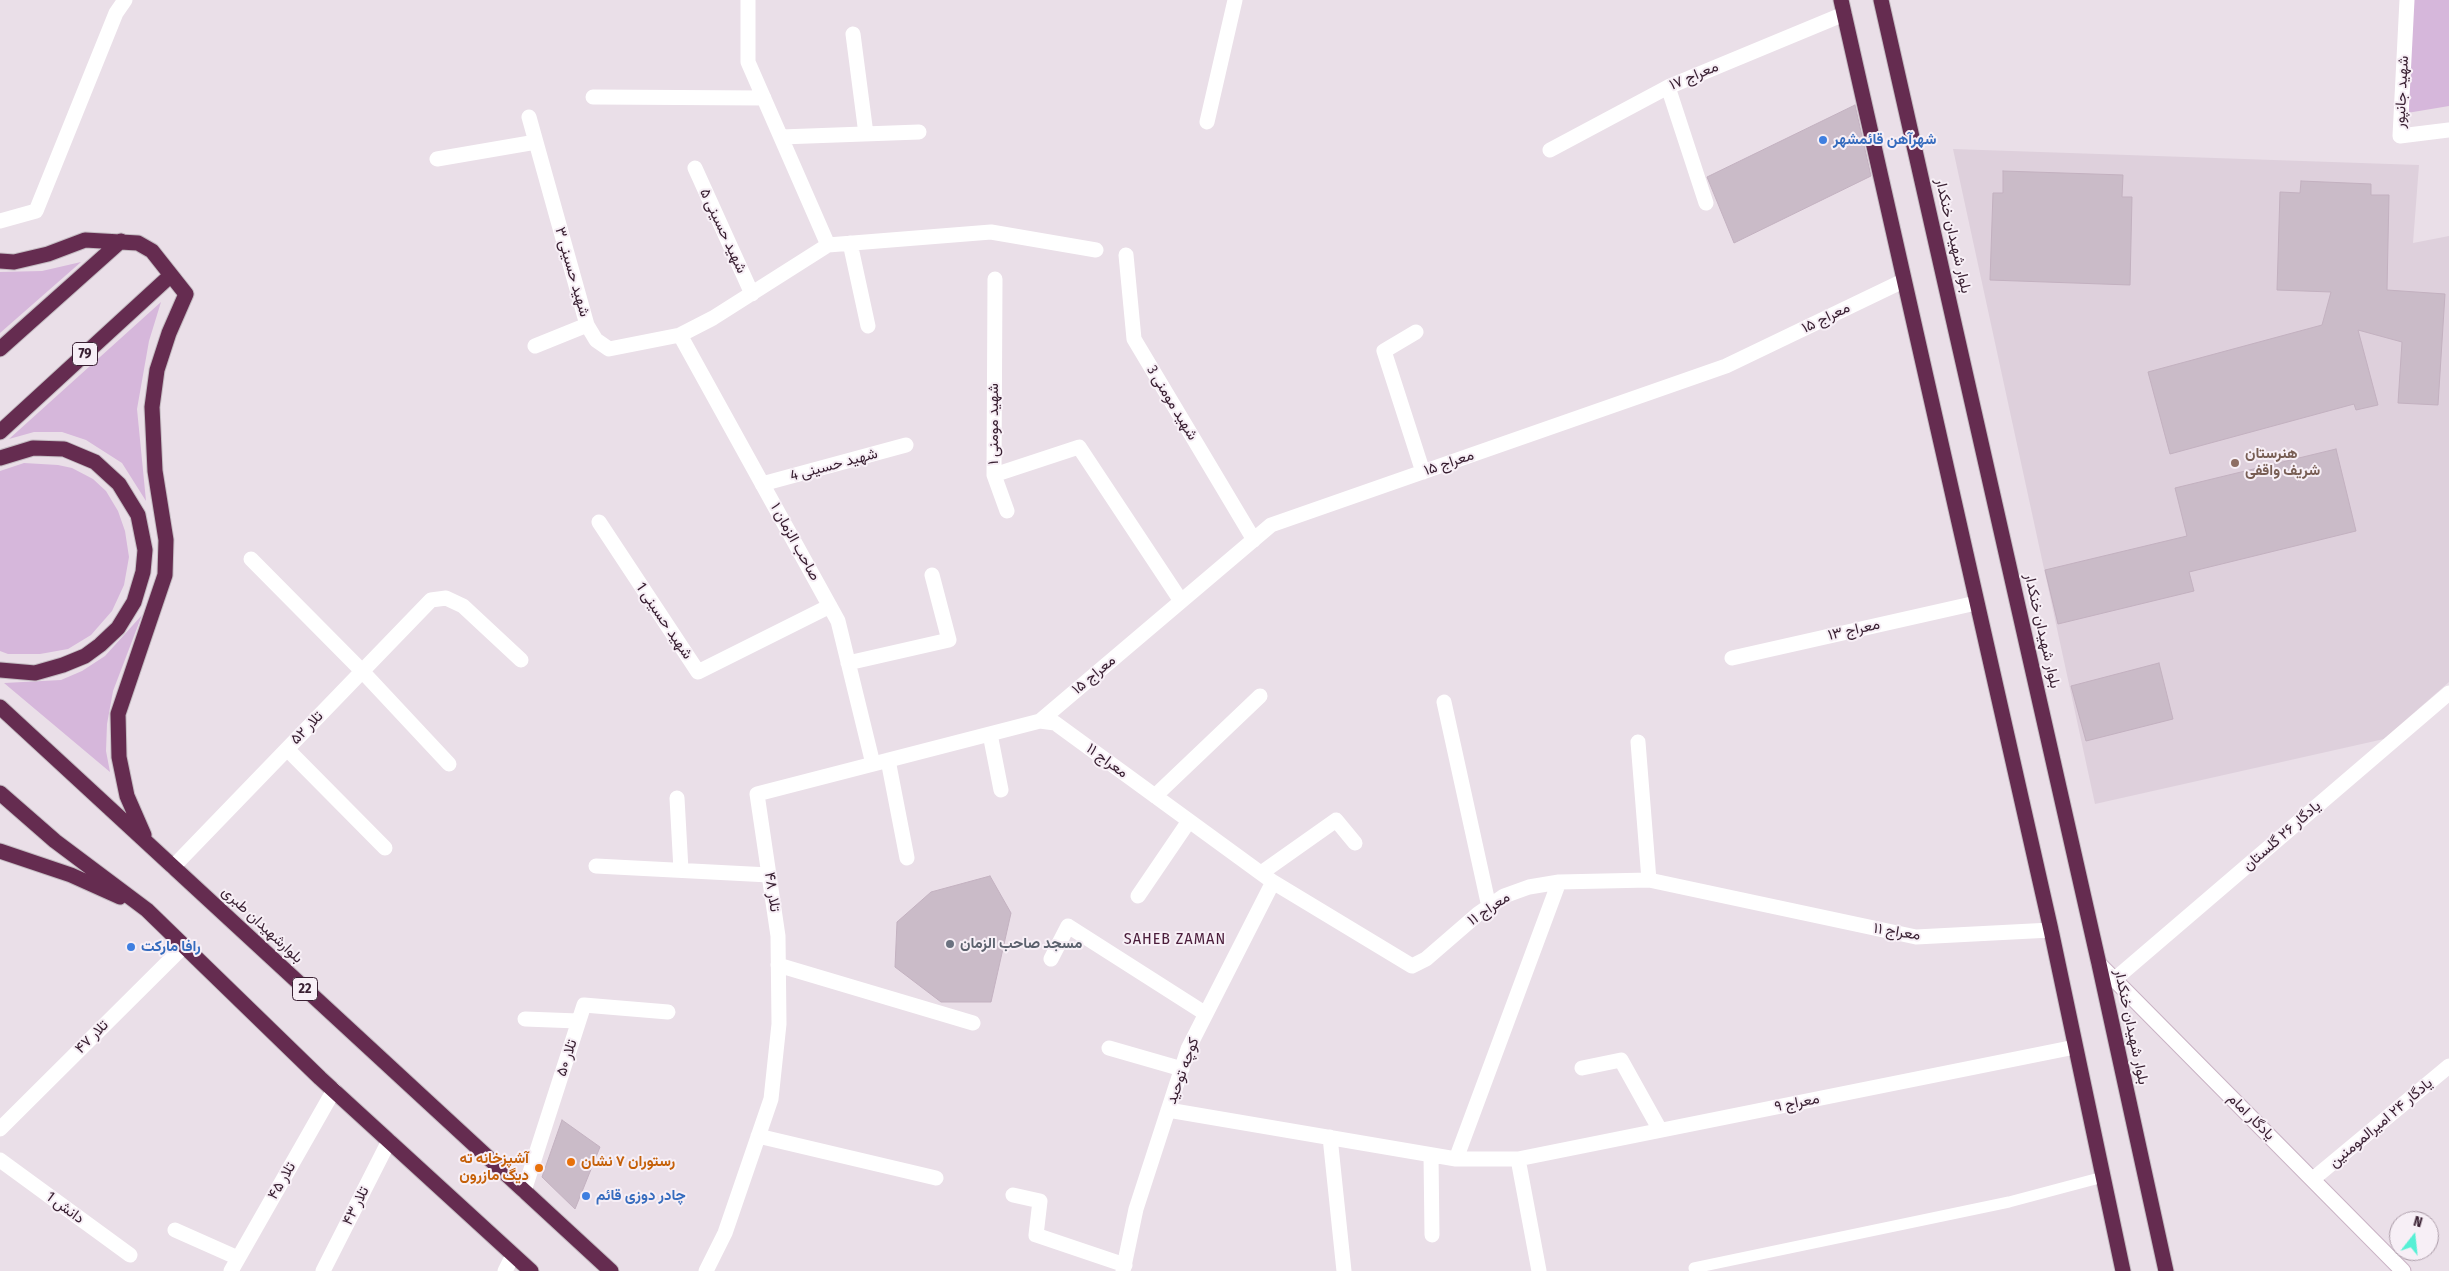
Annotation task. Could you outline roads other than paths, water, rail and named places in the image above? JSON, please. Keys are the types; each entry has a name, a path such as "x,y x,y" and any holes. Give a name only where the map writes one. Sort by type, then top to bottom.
{"highway":[{"name":"بلوار شهیدان خنکدار","path":"1881,0 2099,964 2166,1271"},
{"path":"1842,7 2051,930 2123,1271"},
{"path":"0,260 14,262 48,254 85,240 121,240 138,243 152,251 186,294 169,333 157,370 152,407 154,471 166,540 165,575 118,714 119,757 126,796 148,843"},
{"path":"0,349 121,240"},
{"name":"79","path":"0,432 170,276"},
{"path":"0,458 34,448 64,449 95,462 119,484 138,515 145,550 143,572 134,602 118,628 100,645 84,656 44,670 35,672 0,670"},
{"name":"بلوارشهیدان طبری","path":"0,706 611,1271"},
{"path":"0,793 55,841 147,910 334,1090 531,1271"},
{"path":"0,851 71,875 147,910"}],"street":[{"path":"0,221 36,211 116,13 125,0"},
{"path":"748,0 748,62 828,245 991,232 1096,250"},
{"path":"1207,122 1235,0"},
{"name":"شهید جانپور","path":"2407,0 2400,136 2449,130"},
{"name":"معراج ۱۷","path":"1550,150 1668,87 1842,7"},
{"path":"853,34 866,134"},
{"path":"1668,87 1706,203"},
{"path":"593,97 764,98"},
{"name":"شهید حسینی ۳","path":"529,117 587,325 596,340 610,349 680,335 713,318 828,245"},
{"path":"781,137 918,132"},
{"path":"438,159 536,142"},
{"name":"شهید حسینی ۵","path":"695,168 752,294"},
{"path":"850,243 868,326"},
{"name":"شهید مومنی 3","path":"1126,255 1134,339 1254,540"},
{"name":"شهید مومنی ۱","path":"995,278 994,475 1079,447 1181,601"},
{"name":"معراج ۱۵","path":"1040,721 1271,525 1726,366 1904,281"},
{"path":"535,346 587,325"},
{"path":"1416,332 1384,351 1423,472"},
{"name":"صاحب الزمان ۱","path":"680,335 838,621 873,764"},
{"name":"شهید حسینی 4","path":"762,484 906,445"},
{"path":"994,475 1007,511"},
{"name":"شهید حسینی 1","path":"598,522 698,672 830,606"},
{"path":"251,559 362,671 449,764"},
{"path":"848,663 950,640 932,575"},
{"name":"تلار ۵۲","path":"173,867 431,600 446,598 463,606 520,660"},
{"name":"معراج ۱۳","path":"1732,658 1976,603"},
{"name":"یادگار ۲۶ گلستان","path":"2115,979 2449,693"},
{"path":"1155,796 1260,696"},
{"path":"1444,702 1488,907"},
{"name":"تلار ۴۸","path":"706,1271 725,1233 771,1099 779,1024 778,936 757,794 1040,721"},
{"name":"معراج ۱۱","path":"1040,721 1055,723 1273,882 1412,966 1426,959 1504,896 1529,887 1559,882 1649,880 1916,937 2051,930"},
{"path":"990,734 1000,790"},
{"path":"1638,742 1649,880"},
{"path":"288,749 385,848"},
{"path":"888,760 907,858"},
{"path":"677,798 681,870"},
{"path":"1261,873 1336,820 1356,843"},
{"path":"1138,896 1189,821"},
{"path":"596,866 769,875"},
{"name":"کوچه توحید","path":"1124,1268 1136,1209 1188,1049 1273,882"},
{"path":"1456,1159 1559,882"},
{"path":"1051,959 1068,926 1206,1014"},
{"name":"تلار ۴۷","path":"0,1129 184,946"},
{"name":"یادگار امام","path":"2099,964 2403,1271"},
{"path":"778,965 973,1023"},
{"name":"تلار ۵۰","path":"524,1191 584,1006 668,1012"},
{"path":"525,1019 578,1021"},
{"name":"معراج ۹","path":"1168,1110 1456,1159 1518,1159 2075,1047"},
{"path":"1109,1048 1182,1069"},
{"path":"1582,1068 1621,1060 1660,1130"},
{"name":"یادگار ۲۴ امیرالمومنین","path":"2313,1179 2448,1069"},
{"name":"تلار ۴۵","path":"234,1265 334,1090"},
{"path":"758,1136 936,1178"},
{"path":"1330,1137 1344,1271"},
{"name":"تلار ۴۳","path":"323,1271 389,1141"},
{"path":"1431,1154 1432,1235"},
{"path":"1518,1159 1540,1271"},
{"name":"دانش 1","path":"0,1160 130,1255"},
{"path":"1013,1195 1040,1201 1036,1235 1124,1268"},
{"path":"175,1230 234,1265"},
{"path":"504,1271 513,1255"}],"lane":[{"path":"1694,1268 2009,1202 2103,1177"}],"place":[{"name":"شهرآهن قائمشهر","path":"1823,140"},
{"name":"هنرستان شریف واقفی","path":"2235,463"},
{"name":"مسجد صاحب الزمان","path":"950,944"},
{"name":"رافا مارکت","path":"131,947"},
{"name":"رستوران ۷ نشان","path":"571,1162"},
{"name":"آشپزخانه ته دیگ مازرون","path":"539,1168"},
{"name":"چادر دوزی قائم","path":"586,1196"}],"district":[{"name":"SAHEB ZAMAN","path":"1175,940"}]}
